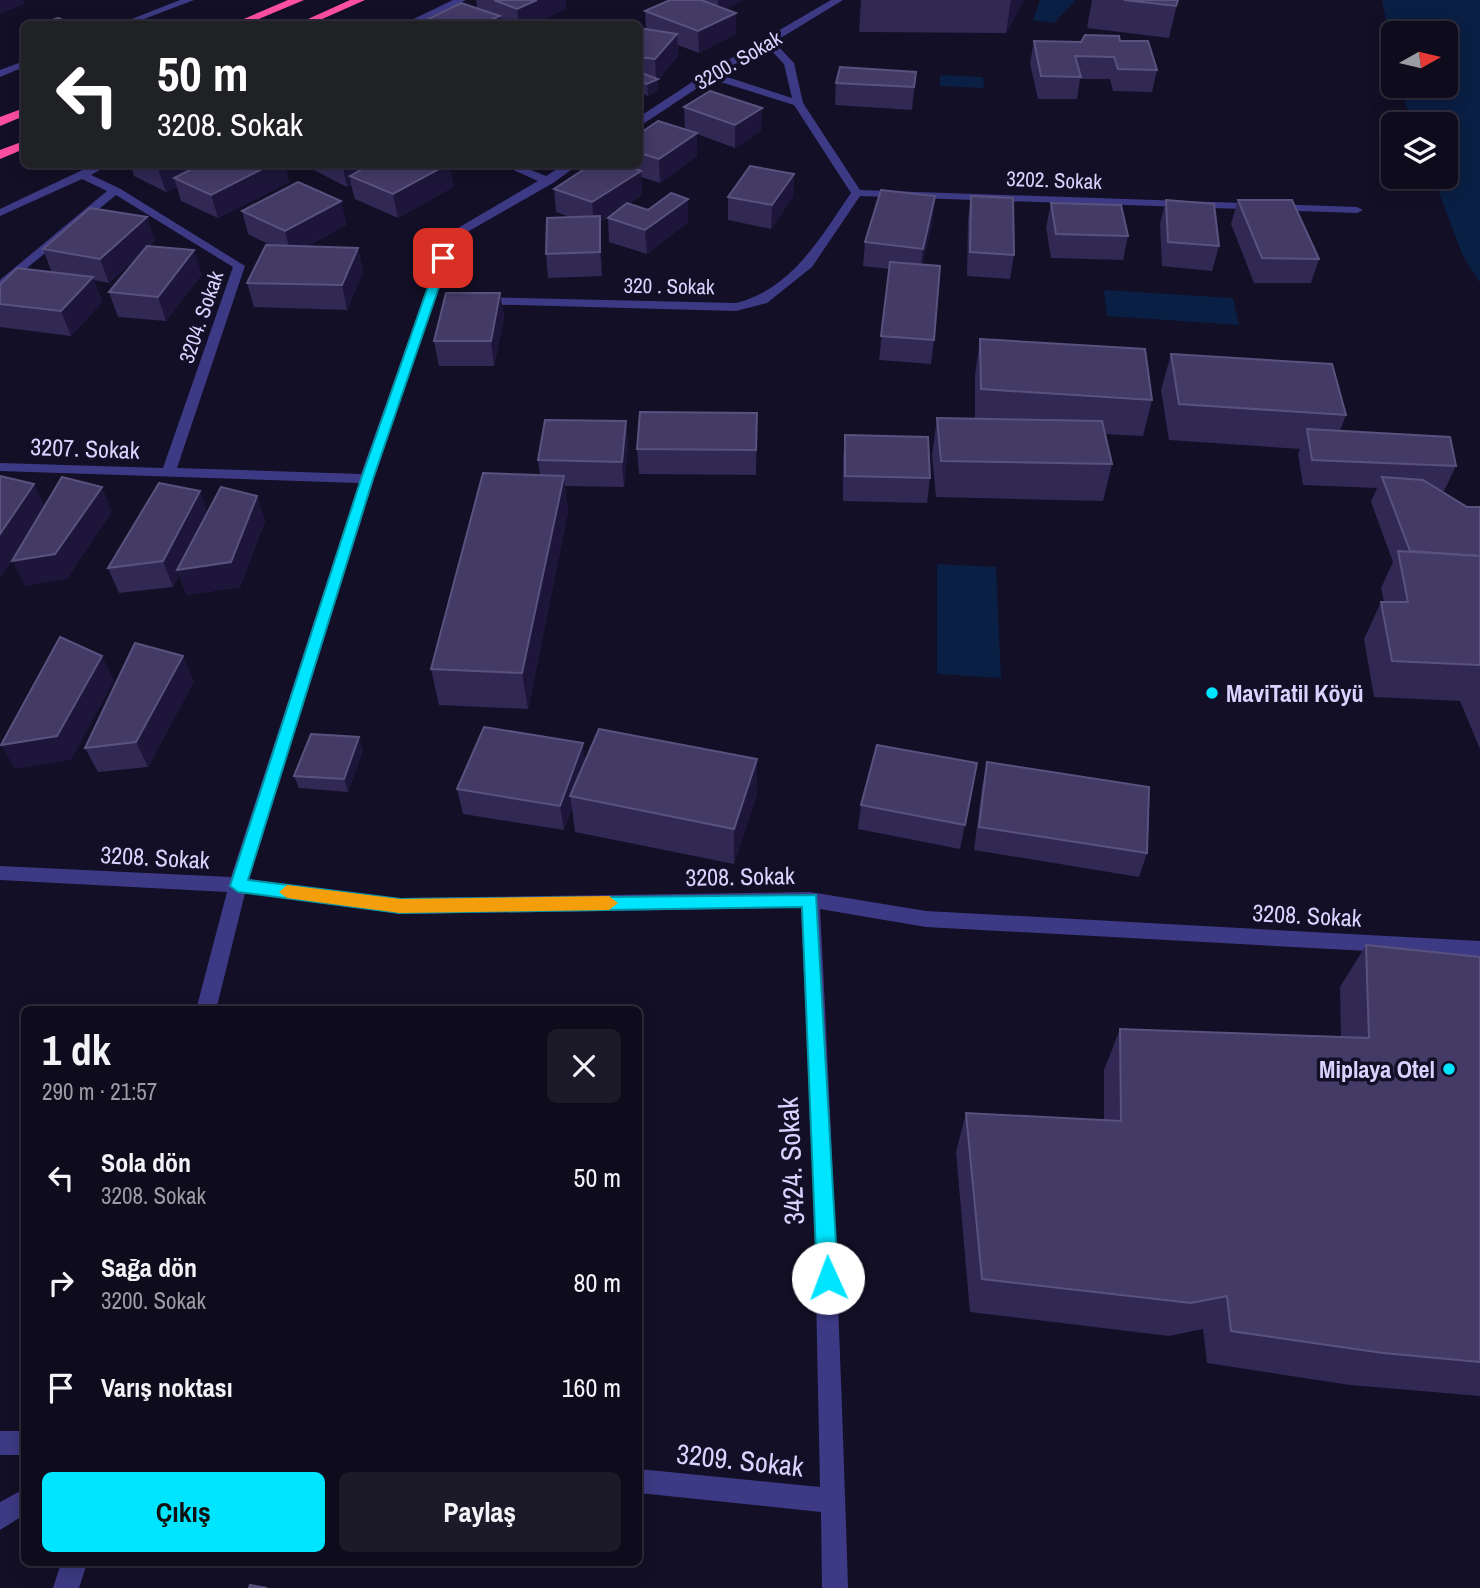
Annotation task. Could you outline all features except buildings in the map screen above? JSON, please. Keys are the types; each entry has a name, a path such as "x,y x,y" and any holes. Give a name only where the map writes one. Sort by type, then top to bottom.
{"highway":[{"path":"246,21 298,0"},
{"path":"310,21 359,0"},
{"path":"0,122 21,113"},
{"path":"0,155 21,146"}],"street":[{"path":"152,0 171,7"},
{"path":"132,21 189,0"},
{"path":"415,21 461,0"},
{"name":"3200. Sokak","path":"642,120 710,75 838,0"},
{"path":"769,42 789,63 798,103 857,193"},
{"path":"0,74 21,65"},
{"path":"710,75 798,103"},
{"path":"0,213 96,168"},
{"path":"515,168 549,181"},
{"path":"207,1006 238,886 367,479 437,301 450,237 568,168"},
{"name":"3204. Sokak","path":"82,175 114,190 239,266 168,474"},
{"path":"0,286 114,190"},
{"name":"3202. Sokak","path":"857,193 1357,210"},
{"name":"320 . Sokak","path":"471,301 736,307 763,300 808,264 857,193"},
{"name":"3207. Sokak","path":"0,467 367,479"},
{"name":"3208. Sokak","path":"0,873 238,886 400,906 810,900 926,919 1480,949"},
{"name":"3424. Sokak","path":"810,900 825,1195 835,1501 835,1588"},
{"path":"0,1443 21,1443"},
{"name":"3209. Sokak","path":"642,1481 835,1501"},
{"path":"0,1517 21,1503"},
{"path":"66,1588 74,1566"}],"water":[{"path":"1040,0 1076,0 1054,23 1033,20"},
{"path":"1382,0 1480,0 1480,283 1463,256 1438,189 1458,189 1458,112 1409,112 1403,98 1458,98 1458,21 1386,21"},
{"path":"940,75 983,77 984,88 940,86"},
{"path":"1104,290 1233,298 1239,325 1107,316"},
{"path":"937,564 996,567 1001,678 937,674"}],"slow traffic":[{"path":"287,892 400,906 609,903"}],"place":[{"name":"MaviTatil Köyü","path":"1212,693"},
{"name":"Miplaya Otel","path":"1449,1069"}],"route":[{"path":"443,258 367,479 238,886 400,906 810,900 828,1278"}]}
